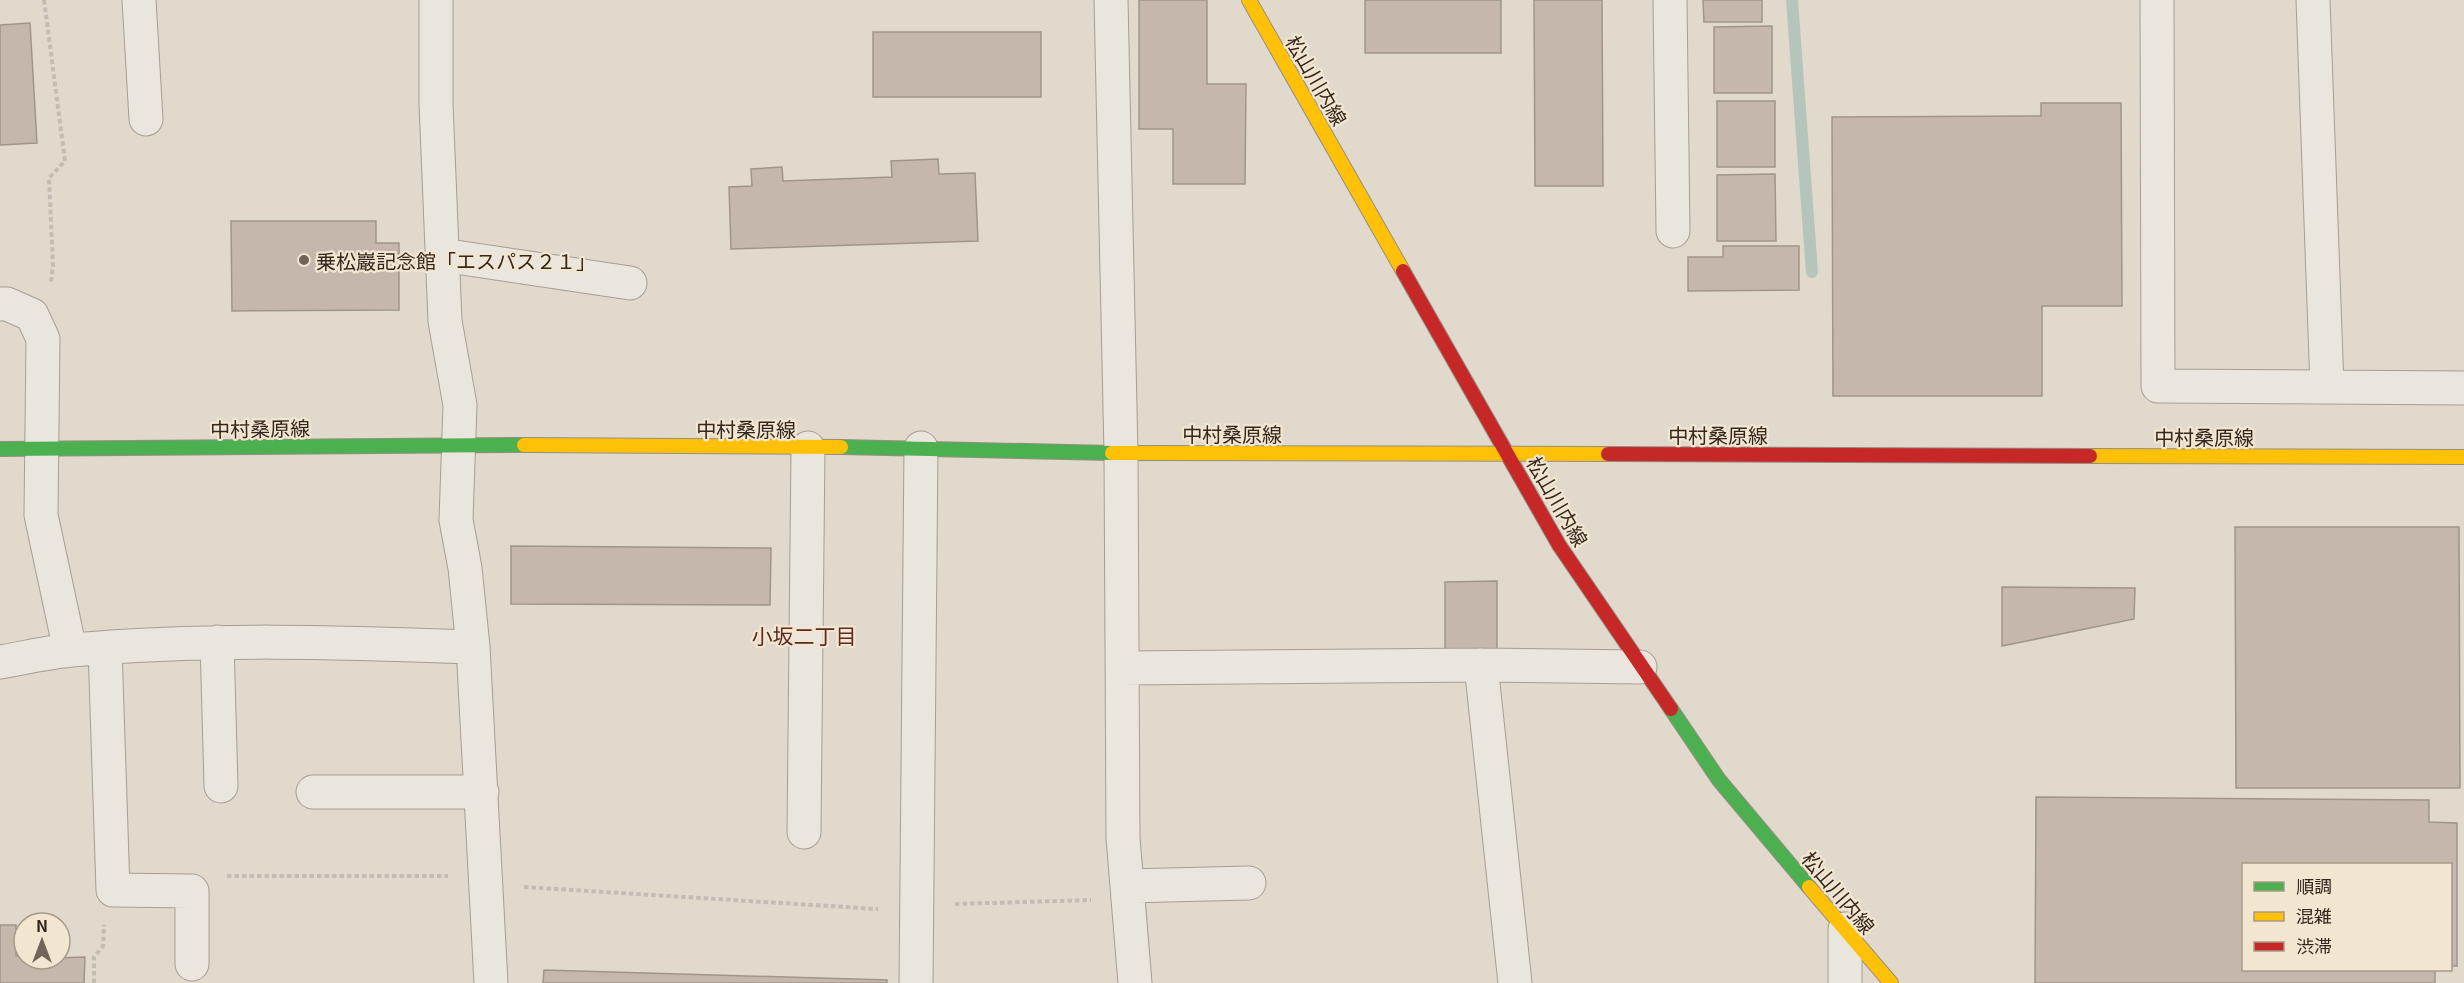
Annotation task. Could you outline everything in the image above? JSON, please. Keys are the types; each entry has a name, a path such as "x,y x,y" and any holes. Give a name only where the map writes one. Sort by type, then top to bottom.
{"street":[{"path":"139,0 146,119"},
{"path":"436,0 436,104 445,321 460,405 456,520 465,568 473,646 491,983"},
{"path":"1111,0 1120,453 1123,838 1135,983"},
{"name":"松山川内線","path":"1249,0 1559,545 1719,780 1891,983"},
{"path":"1670,0 1673,231"},
{"path":"2157,0 2157,386 2464,388"},
{"path":"2313,0 2327,387"},
{"path":"442,255 630,283"},
{"path":"0,304 7,304 32,315 43,339 41,515 70,650"},
{"name":"中村桑原線","path":"0,449 458,445 921,448 1120,453 2464,457"},
{"path":"804,832 808,448"},
{"path":"915,983 921,448"},
{"path":"0,662 70,650 217,642 301,640 473,646"},
{"path":"217,642 221,786"},
{"path":"105,648 112,890 192,891 192,964"},
{"path":"1122,668 1481,665 1640,667"},
{"path":"1481,665 1515,983"},
{"path":"313,792 482,792"},
{"path":"1127,892 1248,883"},
{"path":"1845,929 1845,983"}],"path":[{"path":"32,315 43,304 51,285 53,266 50,178 65,161 44,0"},
{"path":"192,891 213,876 487,881 873,910 916,905 1127,892"},
{"path":"94,983 94,957 103,946 105,907 112,890"}],"building":[{"path":"1139,0 1207,0 1207,84 1246,84 1245,184 1173,184 1173,129 1139,129"},
{"path":"1365,0 1501,0 1501,53 1365,53"},
{"path":"1534,0 1602,0 1603,186 1535,186"},
{"path":"1703,0 1762,0 1762,22 1704,22"},
{"path":"30,23 37,143 0,145 0,25"},
{"path":"1772,26 1772,93 1714,93 1714,27"},
{"path":"873,32 1041,32 1041,97 873,97"},
{"path":"1717,101 1775,101 1775,167 1717,167"},
{"path":"2041,103 2121,103 2122,306 2042,306 2042,396 1833,396 1832,117 2041,116"},
{"path":"938,159 939,174 975,173 978,241 731,249 729,187 752,186 751,169 782,167 783,181 892,177 891,161"},
{"path":"1775,174 1776,241 1717,241 1717,175"},
{"path":"231,221 376,221 376,243 399,243 399,310 232,311"},
{"path":"1723,246 1799,246 1799,290 1688,291 1688,257 1723,257"},
{"path":"2235,527 2459,527 2460,788 2236,788"},
{"path":"511,546 771,548 770,605 511,604"},
{"path":"1497,581 1497,649 1445,650 1445,582"},
{"path":"2002,587 2135,588 2134,619 2002,646"},
{"path":"2036,797 2429,800 2429,822 2457,823 2457,966 2452,966 2452,863 2242,863 2242,971 2435,971 2435,983 2035,983"},
{"path":"0,925 12,925 12,971 72,971 72,957 85,957 84,983 0,983"},
{"path":"544,970 887,980 887,983 543,983"}],"waterway":[{"path":"1792,0 1812,272"}],"traffic: fast":[{"path":"0,449 524,445"},
{"path":"841,447 1112,453"},
{"path":"1671,709 1719,780 1809,887"}],"traffic: slow":[{"path":"1249,0 1403,271"},
{"path":"524,445 841,447"},
{"path":"1112,453 1608,454"},
{"path":"2090,456 2464,457"},
{"path":"1809,887 1891,983"}],"traffic: jam":[{"path":"1403,271 1559,545 1671,709"},
{"path":"1608,454 2090,456"}],"place":[{"name":"乗松巖記念館「エスパス２１」","path":"304,260"}],"district":[{"name":"小坂二丁目","path":"804,635"}]}
